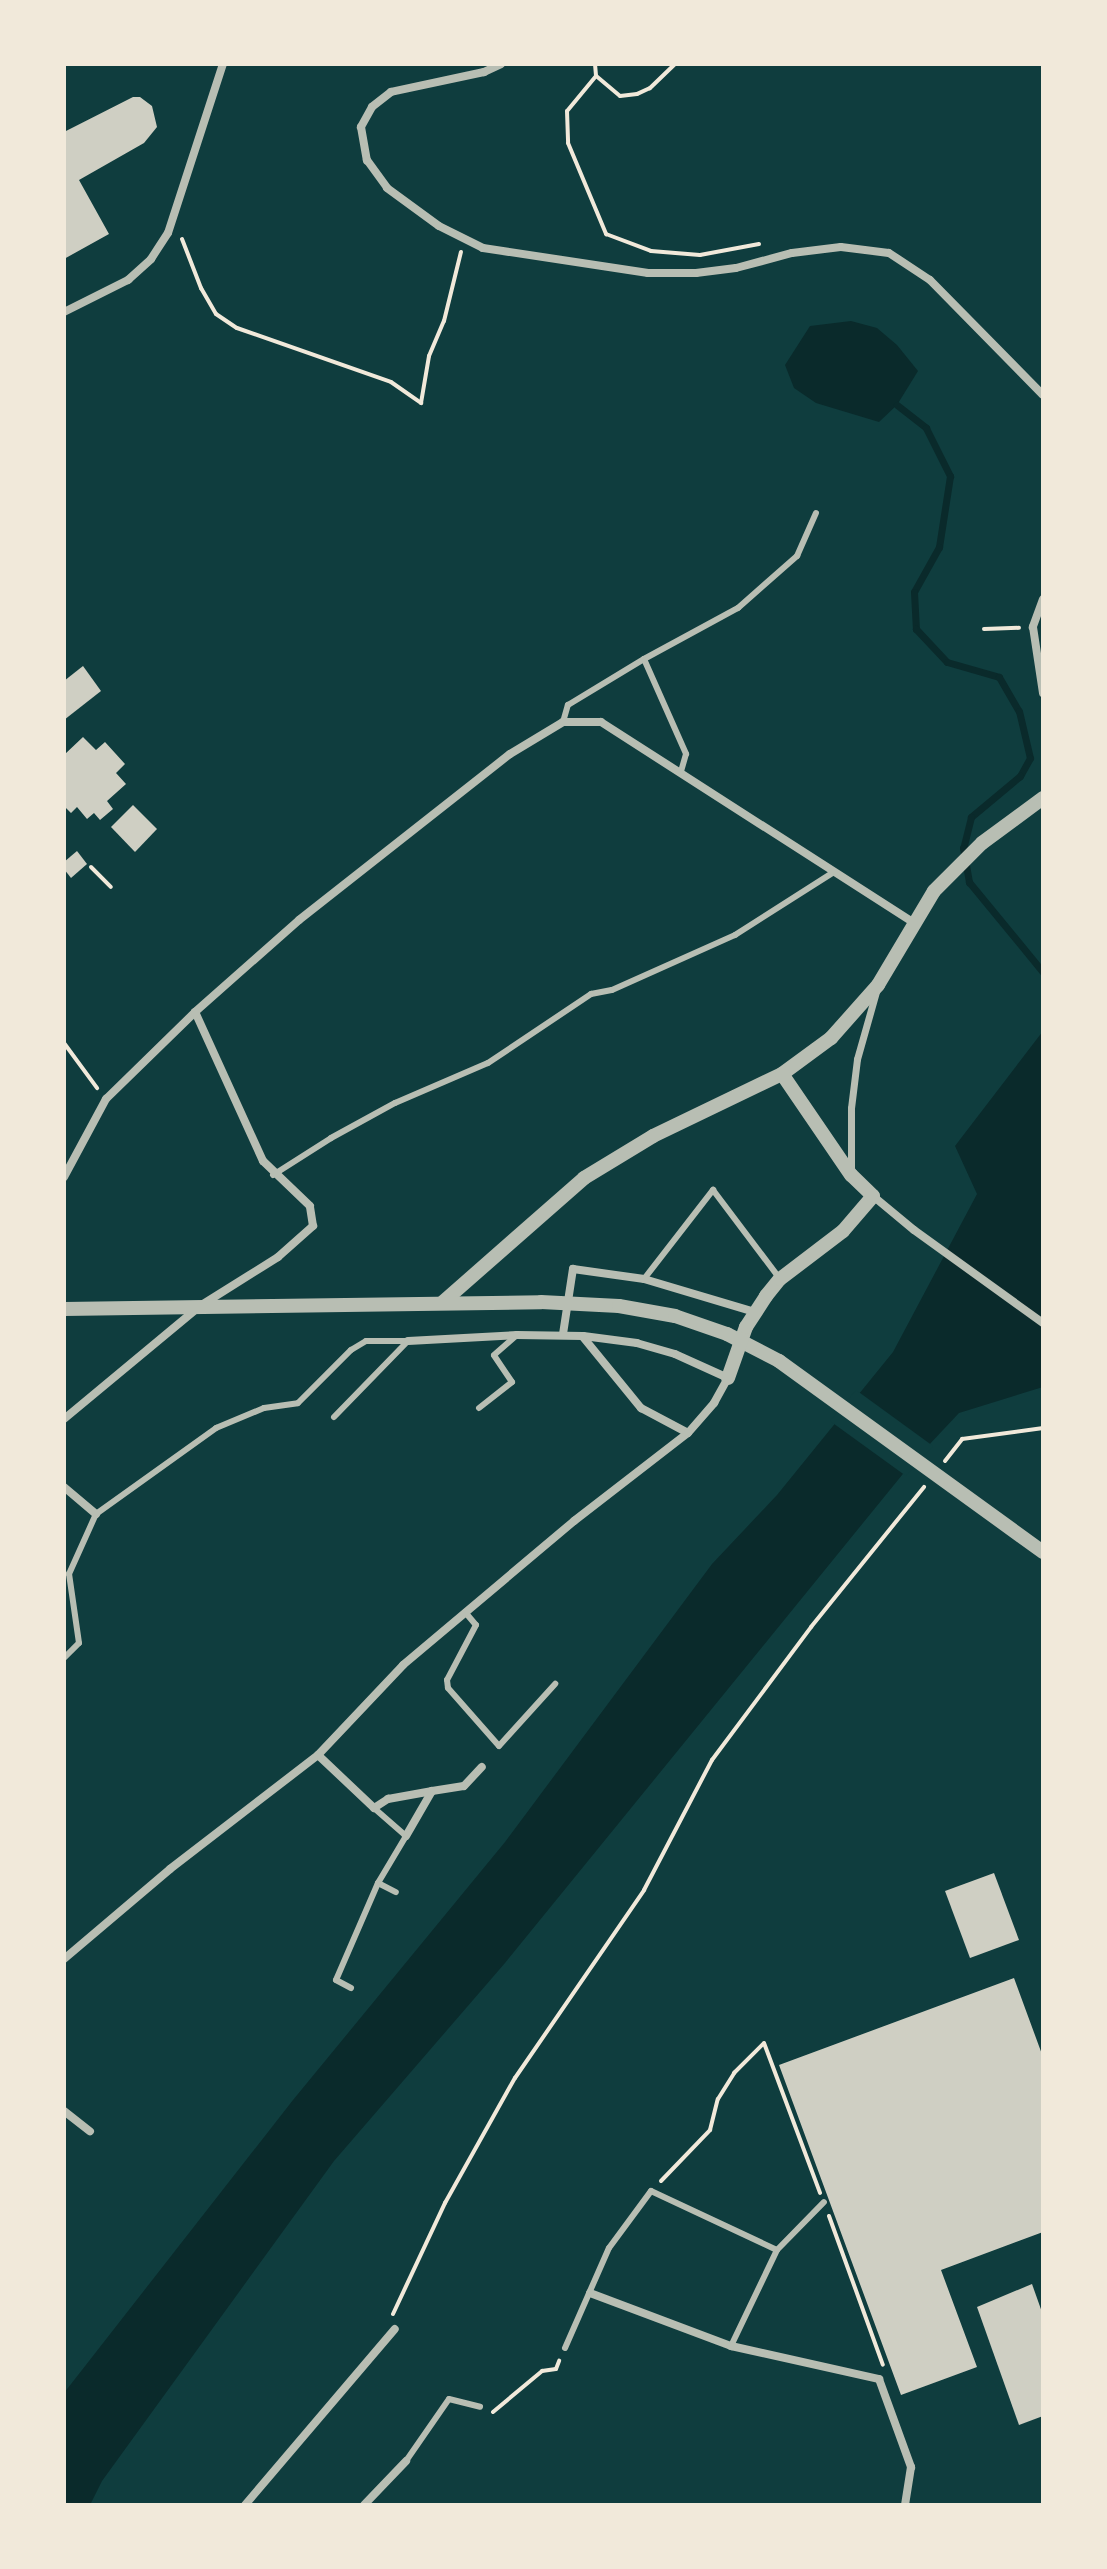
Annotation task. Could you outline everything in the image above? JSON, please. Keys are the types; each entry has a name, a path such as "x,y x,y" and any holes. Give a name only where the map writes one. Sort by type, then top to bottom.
{"street":[{"path":"64,312 128,280 151,259 168,233 223,64"},
{"path":"501,64 463,77 391,92 372,107 361,127 367,160 387,188 439,226 483,248 648,273 696,273 736,268 792,253 841,247 889,253 930,280 1043,395"},
{"path":"1043,599 1033,627 1043,693"},
{"path":"64,1177 106,1099 195,1012 311,910 510,754 563,722 601,722 913,922"},
{"path":"443,1302 584,1178 606,1163 782,1074 831,1038 878,985 934,891 977,849 1043,798"},
{"path":"851,1175 851,1108 857,1059 878,985"},
{"path":"64,1419 200,1306 278,1257 313,1226 310,1206 273,1175 263,1161 195,1012"},
{"path":"782,1074 851,1175 873,1196 914,1230 1043,1323"},
{"path":"64,1959 170,1869 318,1755 403,1665 688,1433 714,1403 728,1378 755,1312 780,1279 843,1231 873,1196"},
{"path":"563,1334 573,1269 644,1279 755,1312"},
{"path":"64,1309 541,1302 619,1306 661,1313 727,1334 779,1361 1043,1552"},
{"path":"408,1341 517,1335 583,1336 637,1343 675,1354 728,1378"},
{"path":"583,1336 641,1408 688,1433"},
{"path":"64,1487 96,1514"},
{"path":"318,1755 374,1808 388,1799 464,1786 482,1767"},
{"path":"406,1836 432,1791"},
{"path":"64,2111 90,2131"},
{"path":"590,2293 731,2346 879,2379 911,2467 905,2505"},
{"path":"245,2505 395,2329"},
{"path":"364,2505 406,2461"}],"lane":[{"path":"563,722 568,705 738,608 797,556 816,513"},
{"path":"644,659 686,754 681,772"},
{"path":"273,1175 395,1103 488,1063 591,994 612,990 735,935 834,872"},
{"path":"644,1279 713,1190 780,1279"},
{"path":"479,1408 512,1382 494,1355 517,1335"},
{"path":"64,1658 79,1643 69,1574 96,1514 216,1428 264,1408 298,1403 351,1350 366,1341 408,1341"},
{"path":"334,1417 408,1341"},
{"path":"465,1612 476,1625 447,1680 448,1688 499,1746 555,1684"},
{"path":"351,1988 336,1980 378,1883 406,1836 374,1808"},
{"path":"378,1883 396,1892"},
{"path":"565,2348 609,2248 651,2191 777,2250"},
{"path":"731,2346 777,2250 824,2202"},
{"path":"406,2461 449,2399 480,2407"}],"path":[{"path":"595,64 596,76 567,111 568,143 606,234 651,251 700,255 761,244"},
{"path":"596,76 620,96 637,94 650,88 675,64"},
{"path":"188,258 216,314 237,328 391,382 421,403 429,356 444,321 457,268"},
{"path":"984,629 1033,627"},
{"path":"91,867 111,887"},
{"path":"64,1043 106,1099"},
{"path":"943,1463 962,1439 1043,1428"},
{"path":"395,2329 391,2317 445,2203 515,2078 644,1890 712,1760 811,1627 925,1486"},
{"path":"651,2191 710,2130 718,2099 726,2086 764,2043 884,2369 879,2379"},
{"path":"480,2407 494,2412 542,2371 556,2369 565,2348"}],"water":[{"path":"851,321 877,328 897,345 918,371 897,405 879,422 816,403 794,388 785,365 810,326"},
{"path":"1043,1031 1043,1387 959,1413 911,1464 505,1963 334,2161 102,2481 90,2505 64,2505 64,2393 293,2100 505,1842 712,1564 777,1495 893,1352 977,1194 955,1146"}],"pier":[{"path":"856,1390 933,1446 906,1476 830,1421"}],"building":[{"path":"133,97 140,97 152,106 157,127 144,143 79,180 109,234 64,259 64,132"},
{"path":"83,666 101,691 64,720 64,681"},
{"path":"83,737 96,750 105,742 125,764 116,773 126,784 107,801 113,809 100,820 94,813 87,819 77,807 71,813 64,806 64,755"},
{"path":"133,805 157,829 135,852 111,827"},
{"path":"77,851 87,864 71,878 64,869 64,862"},
{"path":"994,1873 1019,1940 970,1958 945,1891"},
{"path":"1014,1978 1043,2057 1043,2232 941,2270 977,2367 901,2395 779,2065"},
{"path":"1032,2284 1043,2315 1043,2416 1019,2425 977,2307"}],"waterway":[{"path":"897,405 926,428 950,476 939,547 914,592 916,629 947,662 999,677 1019,711 1030,758 1020,776 971,817 963,848 969,882 1043,972"}]}
